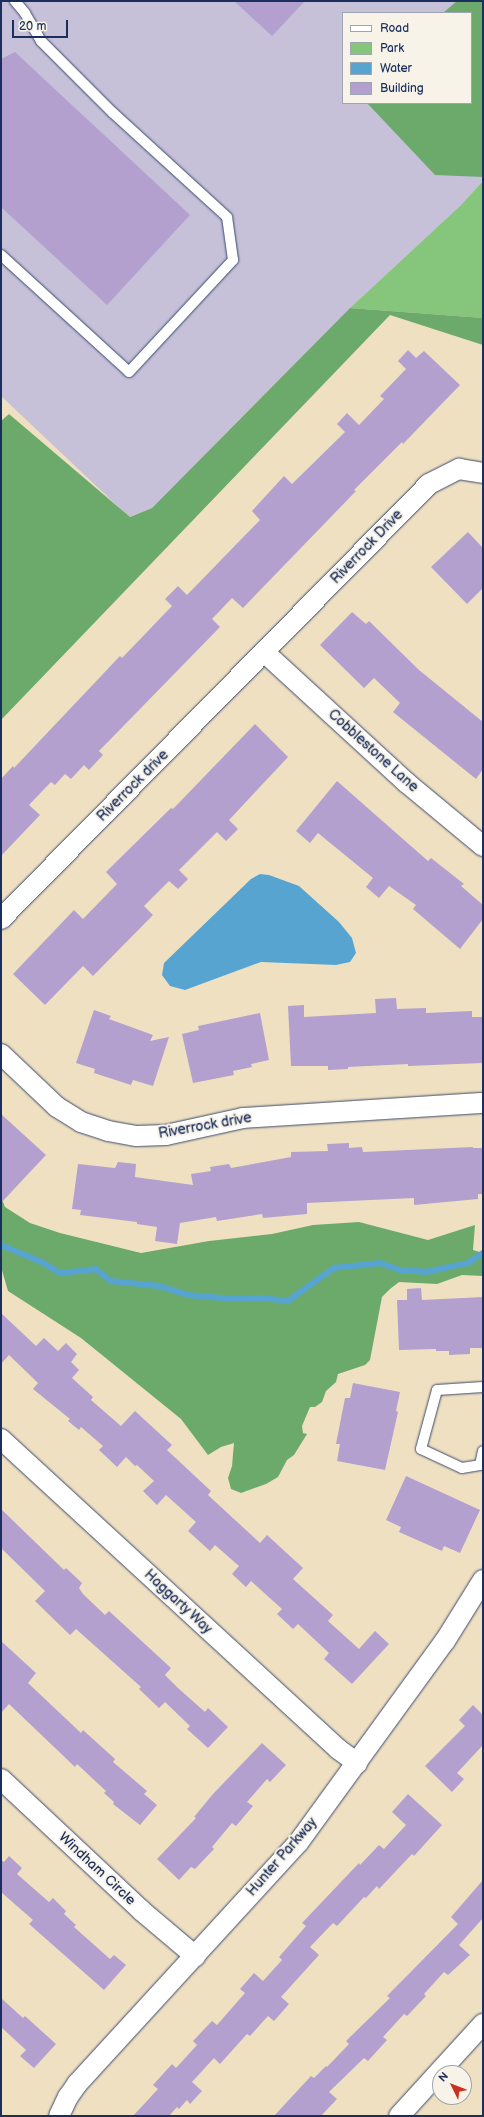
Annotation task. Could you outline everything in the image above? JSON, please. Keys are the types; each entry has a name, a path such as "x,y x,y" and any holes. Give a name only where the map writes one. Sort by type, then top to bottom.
{"street":[{"name":"Riverrock Drive","path":"264,652 429,484 459,468 483,473"},
{"name":"Cobblestone Lane","path":"264,652 408,783 483,846"},
{"name":"Riverrock drive","path":"1,919 264,652"},
{"name":"Riverrock drive","path":"1,1054 57,1107 81,1122 108,1131 137,1136 166,1135 243,1118 483,1103"},
{"name":"Haggarty Way","path":"1,1439 338,1749 357,1763"},
{"name":"Hunter Parkway","path":"59,2116 68,2097 78,2084 298,1843 445,1641 483,1580"},
{"name":"Windham Circle","path":"1,1779 142,1911 194,1956"},
{"path":"399,2116 483,2024"}],"lane":[{"path":"1,255 129,372 233,260 227,217 113,113 41,41 25,13 15,1"},
{"path":"483,1387 438,1390 420,1449 462,1468 480,1465 483,1451"}],"shaded area":[{"path":"1,1 483,1 483,181 460,206 350,308 152,508 129,517 1,396"}],"green space":[{"path":"457,1 483,1 483,177 435,175 368,104 472,104 472,12 444,12"},
{"path":"483,181 483,318 350,308 460,206"},
{"path":"350,308 483,318 483,345 390,315 1,720 1,421 9,414 130,517 152,508"},
{"path":"1,1197 5,1207 30,1223 60,1233 141,1253 209,1241 272,1234 313,1225 359,1222 428,1240 475,1225 473,1250 483,1253 483,1276 462,1275 437,1284 399,1282 390,1289 382,1297 370,1360 365,1365 338,1374 336,1382 326,1391 322,1402 315,1407 310,1407 302,1426 303,1433 307,1434 294,1455 287,1460 278,1477 266,1484 241,1493 231,1489 228,1478 232,1466 234,1443 221,1447 208,1455 181,1419 81,1338 8,1291 1,1267"}],"water":[{"path":"260,874 269,875 299,886 339,922 352,938 356,953 350,962 336,965 261,962 185,990 170,986 162,975 164,963 251,879"}],"building":[{"path":"234,1 305,1 272,36"},
{"path":"15,52 190,215 107,305 1,207 1,59"},
{"path":"408,350 416,358 424,351 460,385 403,444 402,442 354,490 356,491 243,608 232,598 212,619 220,627 99,751 103,755 89,770 84,765 71,779 65,774 55,785 51,782 29,805 40,815 1,856 1,779 13,766 14,768 120,656 122,658 172,606 165,599 178,586 187,595 260,520 252,511 284,476 292,484 345,432 337,424 347,413 359,425 384,399 380,396 406,369 398,361"},
{"path":"468,532 483,548 483,588 467,604 431,567"},
{"path":"352,612 366,624 369,621 419,670 483,722 483,769 476,779 393,712 400,703 374,678 364,688 320,645"},
{"path":"255,724 288,757 229,820 238,829 226,841 217,832 179,870 188,879 178,889 169,881 144,906 153,915 93,976 83,966 45,1005 13,974 74,910 83,919 117,884 106,872 171,808 173,809"},
{"path":"337,781 428,861 431,858 464,884 461,886 483,905 483,919 460,949 413,909 416,905 389,886 379,898 366,887 373,878 318,833 310,843 296,831"},
{"path":"396,998 397,1009 426,1008 426,1013 472,1011 472,1017 483,1017 483,1063 408,1066 408,1064 348,1067 348,1069 328,1070 328,1066 291,1066 288,1006 304,1005 304,1017 376,1013 375,999"},
{"path":"94,1010 111,1016 109,1019 153,1035 150,1041 169,1037 153,1086 133,1080 131,1085 94,1073 95,1069 76,1063"},
{"path":"260,1013 269,1060 251,1064 252,1067 233,1071 234,1075 193,1083 182,1034 199,1030 198,1026"},
{"path":"1,1114 46,1155 1,1203"},
{"path":"349,1143 349,1148 362,1147 363,1152 473,1147 483,1148 483,1194 478,1194 478,1199 414,1205 414,1198 307,1203 307,1214 263,1218 262,1214 217,1221 216,1217 180,1223 177,1244 155,1241 157,1227 137,1224 137,1222 80,1215 81,1210 72,1209 78,1164 115,1168 118,1162 136,1164 135,1177 193,1185 191,1174 211,1171 210,1167 229,1164 231,1168 291,1157 291,1152 328,1151 327,1144"},
{"path":"421,1288 422,1300 483,1297 483,1348 470,1348 470,1354 449,1355 449,1351 436,1351 436,1349 399,1350 397,1300 407,1300 407,1289"},
{"path":"1,1313 36,1346 44,1338 58,1351 66,1343 77,1354 71,1362 79,1370 72,1378 93,1397 91,1400 121,1426 135,1411 172,1445 167,1450 211,1491 208,1495 260,1543 267,1535 303,1568 293,1579 333,1615 328,1621 359,1649 375,1631 389,1644 352,1684 324,1659 329,1653 298,1624 293,1629 277,1614 282,1609 251,1581 246,1587 232,1574 239,1566 215,1545 210,1551 188,1531 196,1522 166,1495 157,1505 143,1491 154,1481 137,1465 135,1466 126,1457 117,1467 99,1450 103,1446 81,1427 79,1430 68,1421 70,1419 33,1389 38,1383 9,1355 1,1364"},
{"path":"353,1383 400,1392 396,1411 398,1412 385,1470 337,1461 340,1444 336,1444 345,1398 350,1398"},
{"path":"406,1476 480,1510 460,1553 444,1546 442,1551 399,1532 401,1527 386,1520"},
{"path":"1,1509 64,1570 66,1568 82,1583 79,1588 83,1594 105,1615 109,1611 171,1668 165,1675 178,1688 205,1712 208,1708 228,1727 208,1748 187,1729 190,1726 165,1702 159,1708 139,1689 141,1687 76,1629 70,1635 35,1601 45,1591 1,1548"},
{"path":"1,1641 36,1673 28,1683 81,1733 83,1730 115,1759 113,1762 147,1791 144,1794 157,1805 140,1825 113,1804 114,1802 104,1793 106,1791 77,1764 75,1767 9,1704 1,1713"},
{"path":"473,1705 483,1715 483,1745 457,1773 464,1779 452,1792 425,1766 465,1726 459,1720"},
{"path":"262,1743 286,1765 270,1782 267,1779 247,1802 253,1806 236,1826 232,1823 212,1847 214,1849 195,1869 191,1867 179,1880 157,1859 196,1818 194,1817 213,1794"},
{"path":"408,1794 442,1825 414,1856 412,1854 379,1889 377,1886 366,1898 364,1897 337,1926 333,1923 310,1947 319,1955 281,1997 289,2004 274,2021 268,2016 250,2036 247,2034 220,2064 214,2058 192,2082 202,2091 190,2104 187,2100 179,2109 177,2107 169,2116 133,2116 158,2089 153,2085 172,2064 176,2068 197,2045 193,2041 212,2021 217,2025 245,1993 240,1989 254,1973 263,1981 282,1960 279,1957 306,1926 302,1923 359,1863 360,1865 379,1845 384,1849 406,1825 392,1812"},
{"path":"9,1856 22,1868 17,1874 49,1902 53,1898 66,1911 64,1914 76,1925 74,1927 110,1959 114,1955 126,1965 104,1990 29,1924 33,1920 1,1892 1,1860 4,1862"},
{"path":"483,1880 483,1918 459,1945 470,1955 448,1975 444,1972 424,1994 426,1996 407,2016 404,2014 383,2037 387,2040 368,2061 364,2058 329,2092 337,2099 321,2116 274,2116 311,2076 314,2078 326,2066 327,2067 349,2044 346,2041 390,1998 387,1996 458,1924 451,1917"},
{"path":"1,1998 23,2018 25,2016 56,2044 34,2068 20,2056 26,2050 1,2027"}],"waterway":[{"path":"1,1245 42,1262 60,1273 96,1269 111,1281 159,1286 188,1295 234,1299 263,1298 288,1301 334,1268 380,1263 400,1270 426,1272 468,1263 483,1253"}]}
